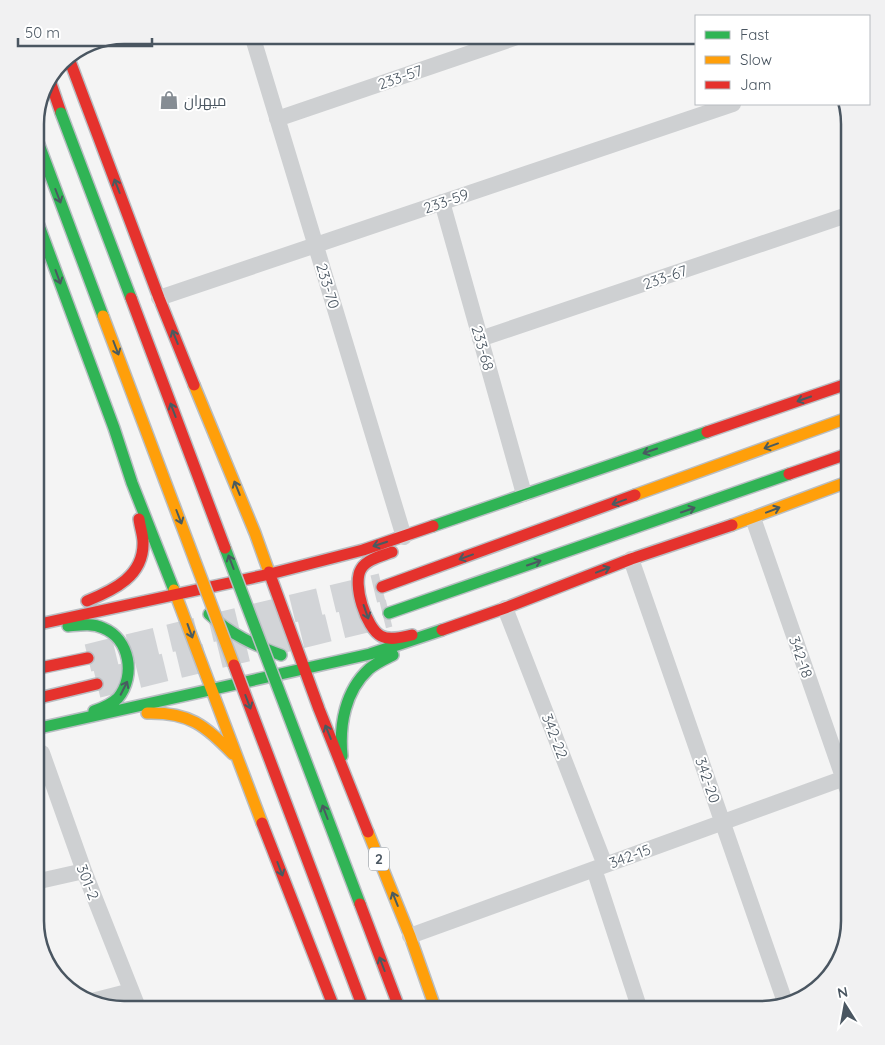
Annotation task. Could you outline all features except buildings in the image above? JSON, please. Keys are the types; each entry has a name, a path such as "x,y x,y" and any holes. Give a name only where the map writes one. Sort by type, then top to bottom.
{"highway":[{"path":"71,64 159,298 216,435 270,574 284,586 300,658 299,671"},
{"path":"52,87 397,1001"},
{"path":"44,158 361,1001"},
{"path":"44,239 114,428 132,483 181,606 198,678 212,691 332,1001"},
{"path":"44,623 329,560 404,537 506,500 841,387"},
{"path":"382,588 841,421"},
{"path":"114,428 135,473 146,486"},
{"path":"161,494 169,496 190,493 201,487 214,471 218,450 216,435"},
{"path":"389,613 841,456"},
{"path":"44,621 117,589 131,578 140,563 143,545 132,483"},
{"path":"44,727 226,688 370,654 505,608 631,559 753,518 841,484"},
{"path":"460,624 394,639 382,636 375,632 369,620 358,590 358,577 361,570 369,562 433,536 506,500"},
{"path":"255,533 265,546 282,557 296,562 329,560"},
{"path":"237,758 226,712 226,682 254,577 257,559 255,533"},
{"path":"154,536 206,612"},
{"path":"157,703 198,678 222,654 262,606 284,586 299,574 329,560"},
{"path":"129,604 181,606 206,612 240,632"},
{"path":"44,625 88,625 106,630 120,641 125,649 130,667 124,691 112,703 97,710 44,726"},
{"name":"2","path":"240,632 255,635 299,671 319,709 410,936 433,1001"},
{"path":"344,770 341,750 343,719 349,700 358,682 376,664 429,635"},
{"path":"277,654 300,658 334,659 370,654"},
{"path":"44,668 88,658"},
{"path":"44,696 97,684"},
{"path":"94,717 160,712 195,720 237,758"},
{"path":"272,848 265,825 265,797 277,777 288,769 311,764 324,768 336,775 351,791 360,810"}],"street":[{"name":"233-70","path":"255,44 404,537"},
{"name":"233-57","path":"277,119 497,44"},
{"name":"233-59","path":"159,298 730,105"},
{"name":"233-68","path":"442,202 524,494"},
{"name":"233-67","path":"480,339 841,217"},
{"name":"342-18","path":"753,518 841,760"},
{"name":"342-20","path":"631,559 784,998"},
{"name":"342-22","path":"505,608 600,867 637,1001"},
{"name":"301-2","path":"44,759 84,870 135,1001"},
{"name":"342-15","path":"410,936 841,779"},
{"path":"44,880 84,870"},
{"path":"102,998 131,991"}],"tunnel":[{"path":"88,658 382,587"},
{"path":"97,684 389,613"}],"traffic: fast":[{"path":"61,113 131,298"},
{"path":"44,158 103,316"},
{"path":"44,239 114,428 132,483 174,590"},
{"path":"433,526 707,432"},
{"path":"389,613 789,474"},
{"path":"225,548 360,904"},
{"path":"209,614 243,638 281,655"},
{"path":"68,626 99,626 112,633 124,649 128,669 124,689 113,703 94,711"},
{"path":"44,727 370,654 442,630"},
{"path":"342,756 341,744 345,709 354,688 369,669 393,655"}],"traffic: slow":[{"path":"103,316 234,665"},
{"path":"194,385 255,533 269,572"},
{"path":"635,495 841,420"},
{"path":"732,525 841,484"},
{"path":"174,590 262,823"},
{"path":"147,713 174,715 195,722 213,735 233,754"},
{"path":"368,832 410,936 433,1001"}],"traffic: jam":[{"path":"71,64 159,298 194,385"},
{"path":"52,88 61,113"},
{"path":"131,298 225,548"},
{"path":"707,432 841,386"},
{"path":"789,474 841,456"},
{"path":"382,587 635,495"},
{"path":"87,601 117,586 133,573 142,554 143,537 139,519"},
{"path":"442,630 505,608 631,559 732,525"},
{"path":"44,623 270,574 363,550 433,526"},
{"path":"392,552 371,560 361,569 358,585 359,595 370,624 381,636 401,638 412,635"},
{"path":"269,572 319,709 368,832"},
{"path":"44,667 88,658"},
{"path":"234,665 361,1001"},
{"path":"44,697 97,684"},
{"path":"262,823 331,1001"},
{"path":"360,904 397,1001"}],"place":[{"name":"میهران","path":"169,100"}]}
